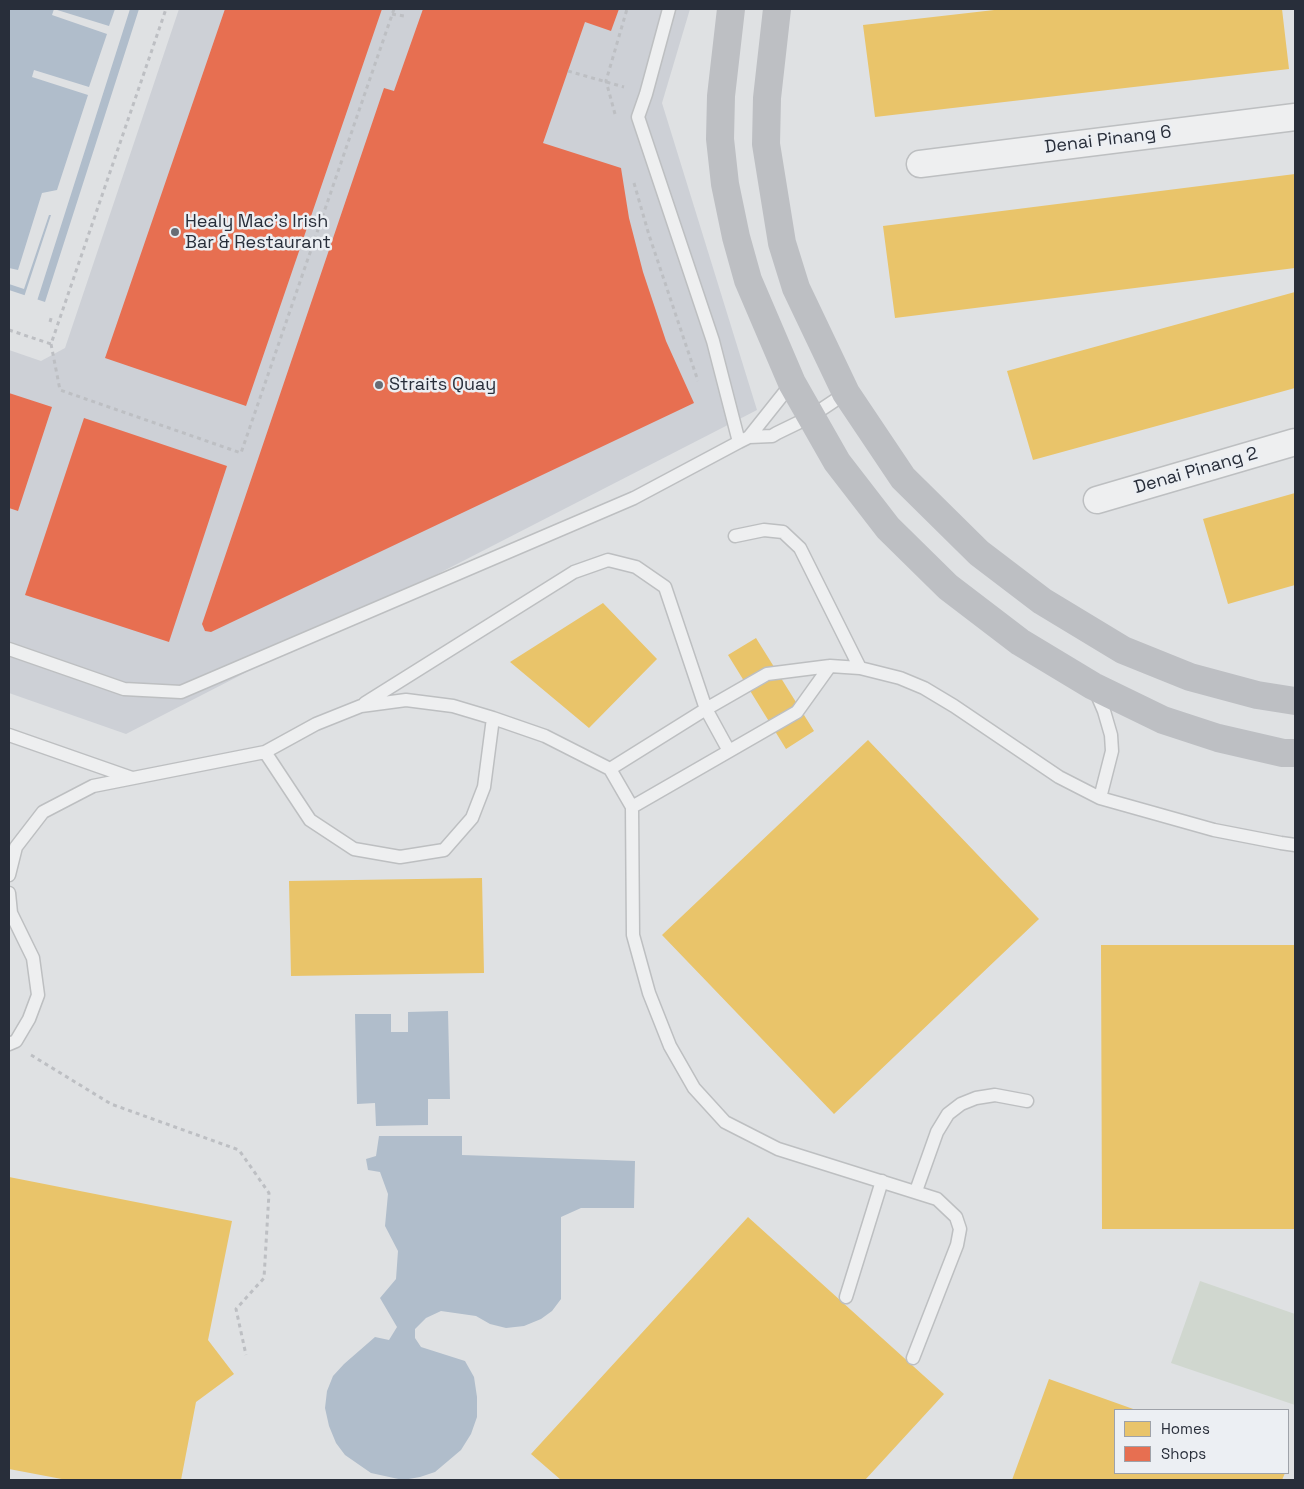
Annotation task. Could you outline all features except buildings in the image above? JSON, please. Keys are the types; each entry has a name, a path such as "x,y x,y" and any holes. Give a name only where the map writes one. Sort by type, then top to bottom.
{"main road":[{"path":"731,9 721,96 720,139 725,184 736,237 748,280 792,383 837,462 888,528 948,587 1020,642 1093,686 1163,720 1218,738 1283,753 1295,753"},
{"path":"777,9 767,98 766,144 782,243 796,288 846,393 903,478 979,553 1042,601 1123,650 1190,677 1257,694 1295,701"}],"street":[{"name":"Denai Pinang 6","path":"920,164 1295,117"},
{"name":"Denai Pinang 2","path":"1097,500 1295,442"}],"lane":[{"path":"669,9 638,117 744,440"},
{"path":"744,440 792,383"},
{"path":"9,649 124,689 181,692 634,498 744,440 772,436 810,417 846,393"},
{"path":"735,536 764,530 784,532 800,548 860,668"},
{"path":"9,875 16,847 42,812 93,786 265,752 316,724 360,706 574,572 608,560 636,567 665,587 706,709 729,751"},
{"path":"632,808 797,712 830,666"},
{"path":"610,769 706,709 767,674 830,666 860,668 900,678 924,688 1059,777 1100,798 1214,830 1281,844 1295,845"},
{"path":"1093,686 1104,711 1111,735 1112,751 1100,798"},
{"path":"360,706 406,700 453,706 545,736 610,769 632,808 633,935 648,993 670,1046 694,1088 725,1122 778,1149 937,1199 956,1217 960,1229 957,1245 913,1358"},
{"path":"265,752 310,820 354,849 400,857 444,850 472,818 484,787 493,718"},
{"path":"9,735 132,778"},
{"path":"9,893 11,913 33,958 38,995 29,1020 12,1042"},
{"path":"916,1191 937,1132 948,1114 961,1104 976,1098 995,1095 1027,1101"},
{"path":"846,1297 882,1181"}],"path":[{"path":"166,9 51,344 60,390 241,453 394,9"},
{"path":"392,14 404,16"},
{"path":"568,71 646,94"},
{"path":"49,320 52,315"},
{"path":"9,330 51,344"},
{"path":"12,1042 33,1057 111,1104 239,1150 270,1193 264,1278 236,1309 246,1355"}],"shaded area":[{"name":"Straits Quay","path":"179,9 690,9 662,103 757,410 126,734 9,693 9,350 41,361 65,348"},
{"path":"1200,1281 1295,1314 1295,1405 1171,1363"}],"water":[{"path":"9,9 139,9 45,302 9,290"},
{"path":"448,1011 450,1099 428,1099 428,1125 376,1126 375,1103 357,1104 355,1014 391,1014 391,1032 408,1032 408,1012"},
{"path":"379,1136 462,1136 462,1155 635,1161 634,1208 581,1208 561,1217 561,1299 552,1311 541,1319 524,1326 506,1328 490,1324 476,1316 441,1311 426,1318 415,1329 415,1338 421,1347 465,1361 474,1377 477,1417 471,1434 461,1450 435,1472 403,1480 371,1473 345,1455 336,1443 329,1426 325,1408 327,1391 333,1376 375,1337 389,1340 397,1327 380,1298 396,1279 398,1251 385,1226 388,1194 380,1172 368,1170 366,1159 376,1156"}],"pier":[{"path":"54,9 109,26 115,9 130,9 37,301 24,297 51,215 49,215 24,289 9,284 9,268 18,270 42,193 57,190 88,95 32,77 34,70 89,87 107,34 52,15"}],"place":[{"name":"Healy Mac's Irish Bar & Restaurant","path":"175,232"},
{"name":"Straits Quay","path":"379,385"}]}
